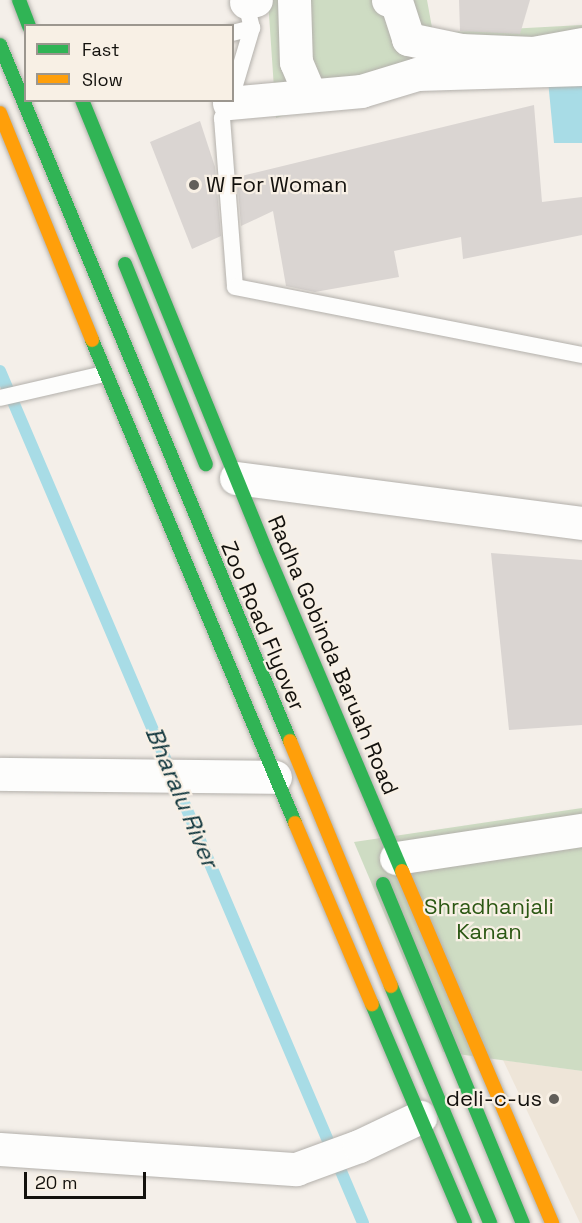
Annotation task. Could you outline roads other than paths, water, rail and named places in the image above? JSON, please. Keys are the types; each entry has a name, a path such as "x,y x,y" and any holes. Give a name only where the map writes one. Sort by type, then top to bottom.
{"street":[{"path":"19,0 28,24"},
{"path":"294,0 296,62 310,95"},
{"path":"388,0 396,1 408,39 461,50 533,54 582,44"},
{"name":"Zoo Road Flyover","path":"0,45 490,1223"},
{"path":"234,100 361,91 417,74 582,69"},
{"path":"9,94 24,89"},
{"name":"Radha Gobinda Baruah Road","path":"83,102 224,478 386,861 552,1223"},
{"path":"0,113 105,374 465,1223"},
{"path":"121,255 224,478 582,523"},
{"path":"0,774 201,778 275,777"},
{"path":"524,1223 386,861 582,830"},
{"path":"0,1149 296,1169 359,1146 420,1117"}],"lane":[{"path":"234,30 250,7"},
{"path":"234,85 250,7"},
{"path":"230,102 222,118 235,287 582,355"},
{"path":"0,398 105,374"}],"water":[{"path":"582,69 582,143 554,143 547,70"}],"waterway":[{"name":"Bharalu River","path":"0,371 363,1223"}],"place":[{"name":"W For Woman","path":"194,185"},
{"name":"deli-c-us","path":"554,1099"}],"park label":[{"name":"Shradhanjali Kanan","path":"489,918"}]}
